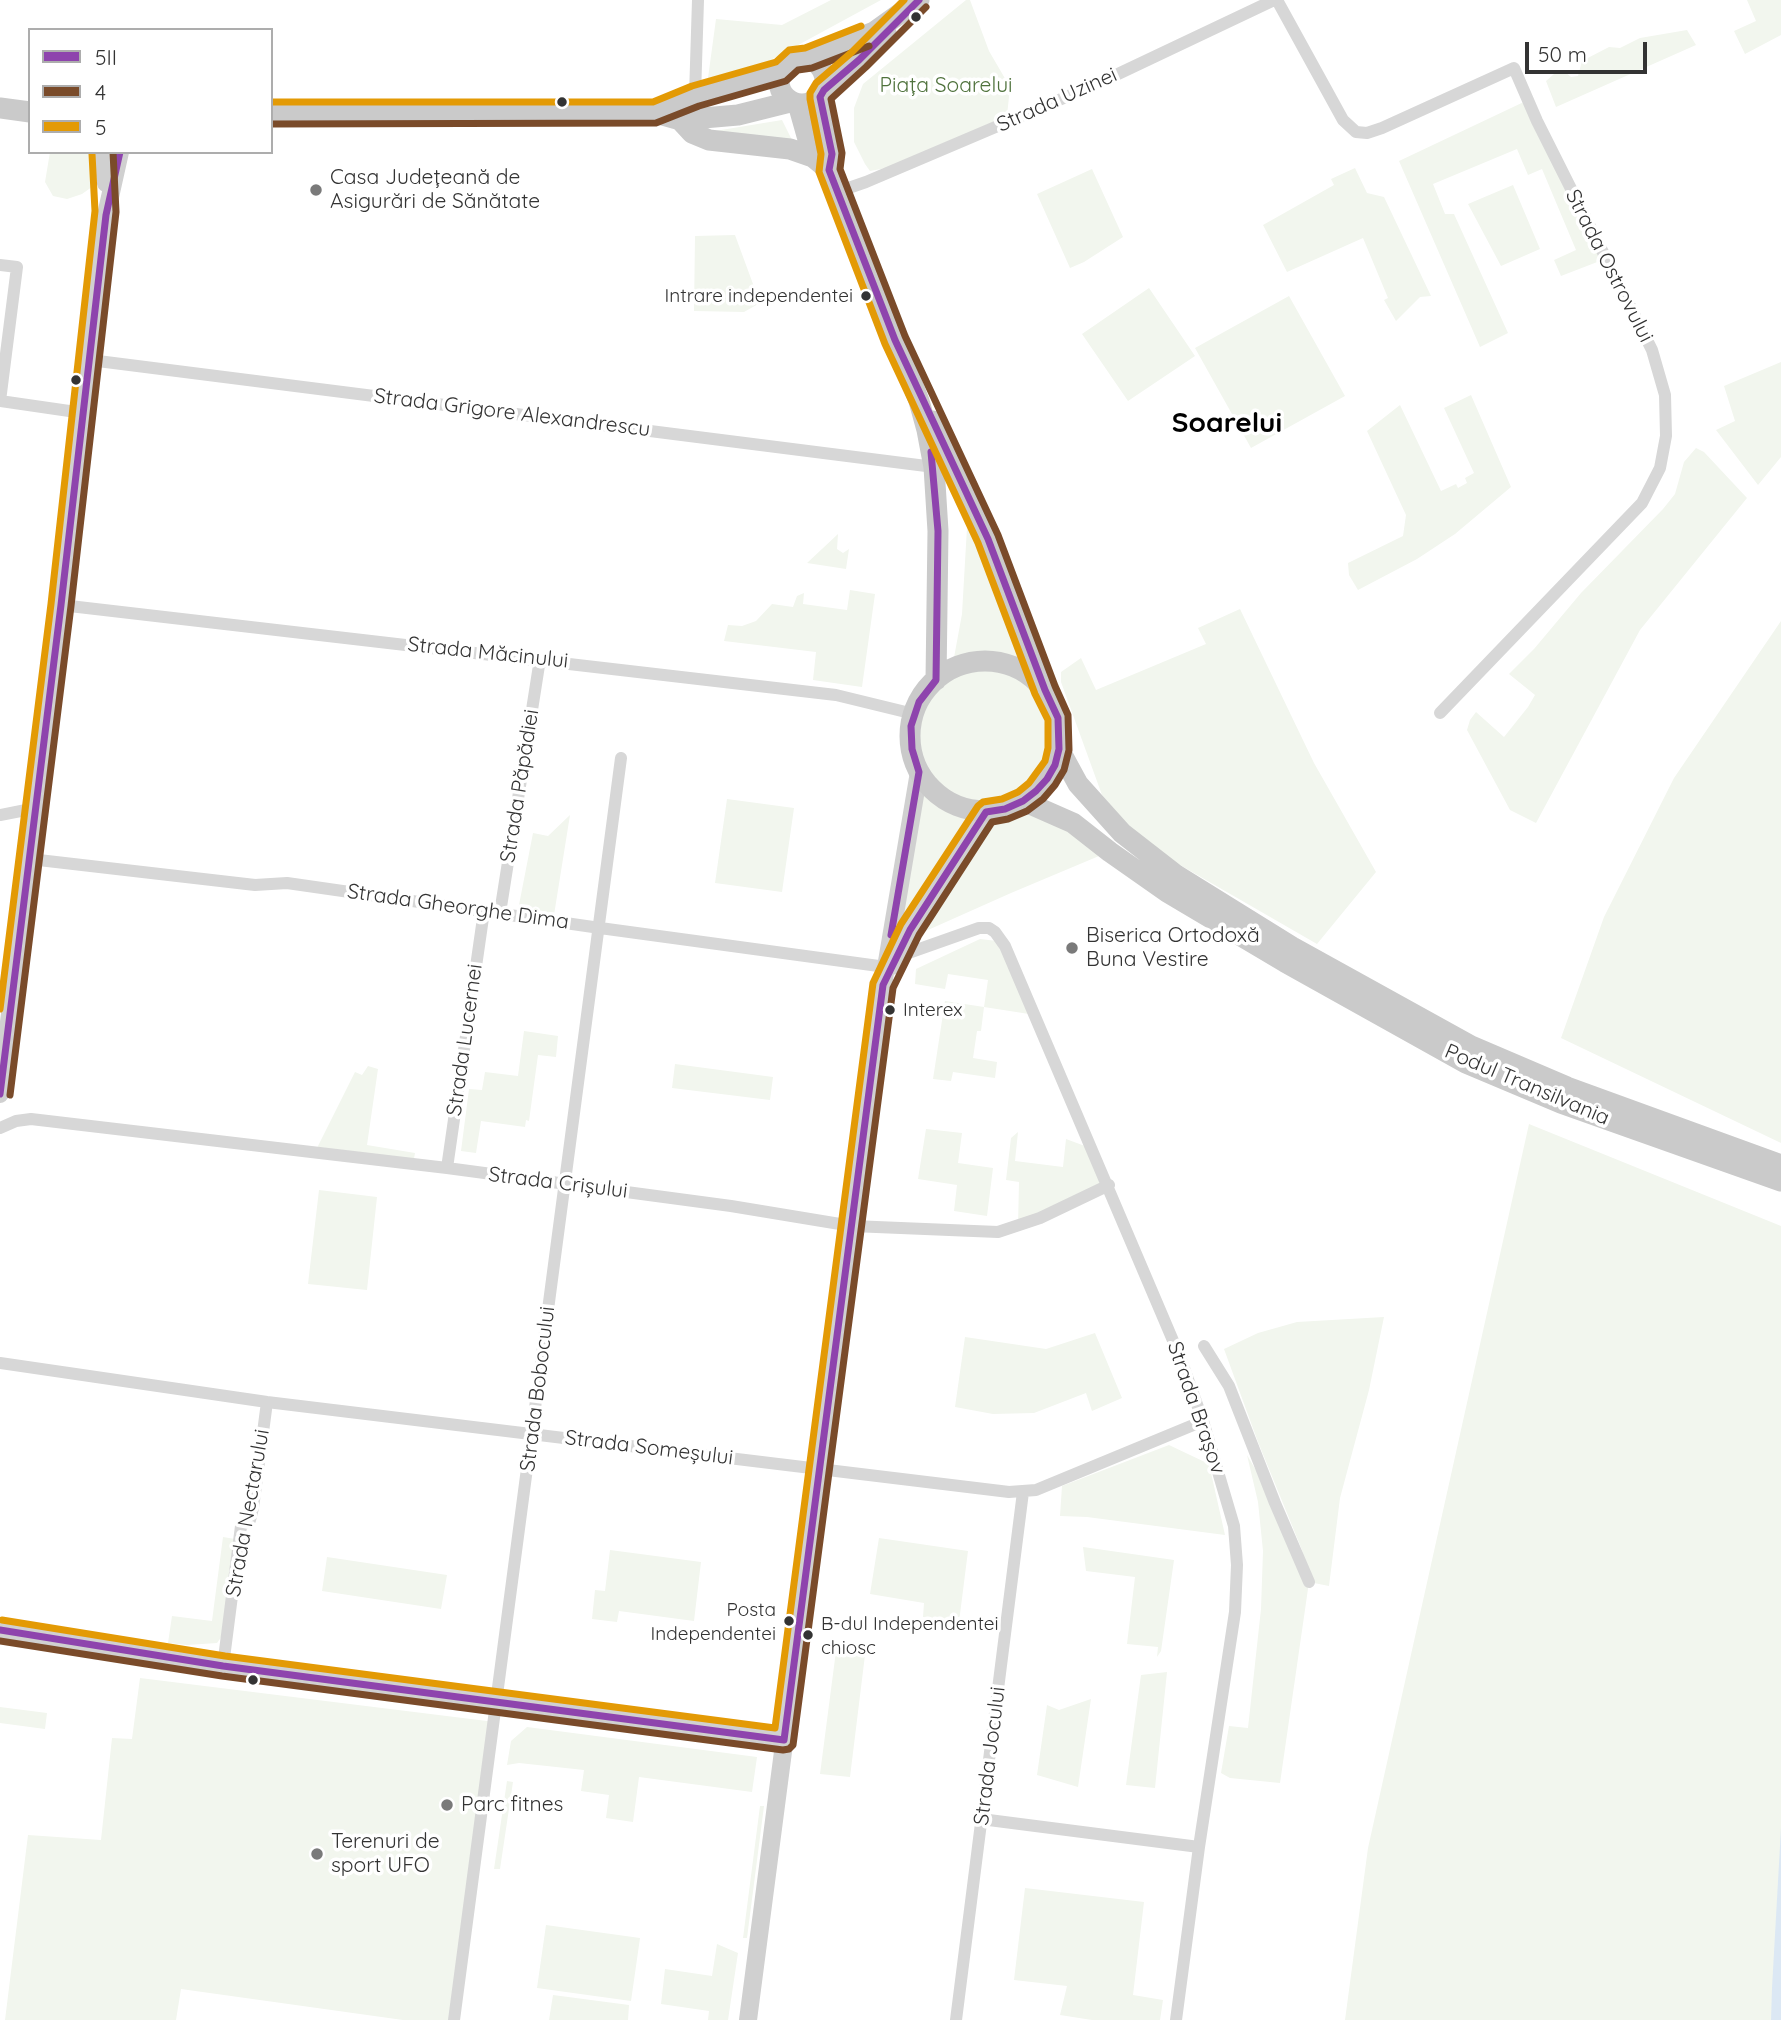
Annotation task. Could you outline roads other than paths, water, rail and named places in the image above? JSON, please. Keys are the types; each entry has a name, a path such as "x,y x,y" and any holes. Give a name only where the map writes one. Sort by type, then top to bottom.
{"main road":[{"path":"655,113 695,96 782,71 793,60 808,58 874,32 914,4"},
{"path":"273,113 655,113 680,120 738,115 794,103 806,104 822,94 859,60 914,4"},
{"path":"808,58 817,63 826,80 822,94 832,154 821,164"},
{"path":"782,71 780,87 794,103 821,164 837,192 919,401 927,430 933,467 939,600 936,680"},
{"path":"0,108 28,105"},
{"path":"0,108 28,112"},
{"path":"680,120 692,133 709,140 782,148 821,164"},
{"path":"895,340 988,539 1058,718 1059,749 1055,765 1047,779 1023,801 1005,809 986,811 952,804 933,790 919,772 912,750 911,726 927,690 936,680 958,666 998,662 1024,672 1045,690"},
{"path":"1059,749 1078,784 1122,833 1176,876 1289,955"},
{"path":"1023,801 1073,823 1167,892 1289,955"},
{"name":"Podul Transilvania","path":"1289,955 1471,1046 1567,1087 1781,1165"},
{"name":"Podul Transilvania","path":"1289,955 1466,1063 1561,1103 1781,1181"}],"street":[{"path":"695,96 698,0"},
{"name":"Strada Uzinei","path":"837,192 1099,83 1275,0"},
{"name":"Strada Ostrovului","path":"1275,0 1343,120 1356,132 1367,133 1382,128 1514,68 1536,121 1652,350 1665,396 1666,436 1660,468 1642,503 1440,713"},
{"path":"102,154 106,211"},
{"path":"0,1094 61,605 106,211 120,154"},
{"path":"0,265 17,267 0,401 83,413"},
{"name":"Strada Grigore Alexandrescu","path":"90,360 933,467"},
{"name":"Strada Măcinului","path":"61,605 836,695 914,715"},
{"name":"Strada Păpădiei","path":"500,913 540,659"},
{"name":"Strada Bobocului","path":"454,2020 621,758"},
{"path":"748,2020 883,985 891,962 919,772"},
{"path":"0,815 36,808"},
{"path":"891,962 986,811"},
{"name":"Strada Gheorghe Dima","path":"30,859 255,885 287,883 600,928 891,962"},
{"name":"Strada Lucernei","path":"447,1168 484,911"},
{"name":"Strada Brașov","path":"891,962 979,928 989,928 998,934 1109,1185 1180,1357 1203,1421 1234,1526 1237,1565 1235,1612 1176,2020"},
{"name":"Strada Crișului","path":"0,1128 16,1121 31,1119 447,1168 731,1206 852,1226 998,1231 1040,1218 1109,1185"},
{"path":"1204,1346 1228,1386 1309,1582"},
{"name":"Strada Someșului","path":"0,1363 267,1402 1023,1492 1054,1483 1203,1421"},
{"name":"Strada Nectarului","path":"223,1666 241,1526 250,1520 253,1508 267,1402"},
{"name":"Strada Jocului","path":"956,2020 1023,1492"},
{"path":"0,1630 223,1666 784,1740"},
{"path":"981,1819 1199,1847"}],"place":[{"name":"Casa Județeană de Asigurări de Sănătate","path":"316,190"},
{"name":"Intrare independentei","path":"866,296"},
{"name":"Biserica Ortodoxă Buna Vestire","path":"1072,948"},
{"name":"Interex","path":"890,1010"},
{"name":"Posta Independentei","path":"789,1621"},
{"name":"B-dul Independentei chiosc","path":"808,1635"},
{"name":"Parc fitnes","path":"447,1805"},
{"name":"Terenuri de sport UFO","path":"317,1854"}],"district":[{"name":"Soarelui","path":"1227,424"}],"park label":[{"name":"Piața Soarelui","path":"946,86"}]}
